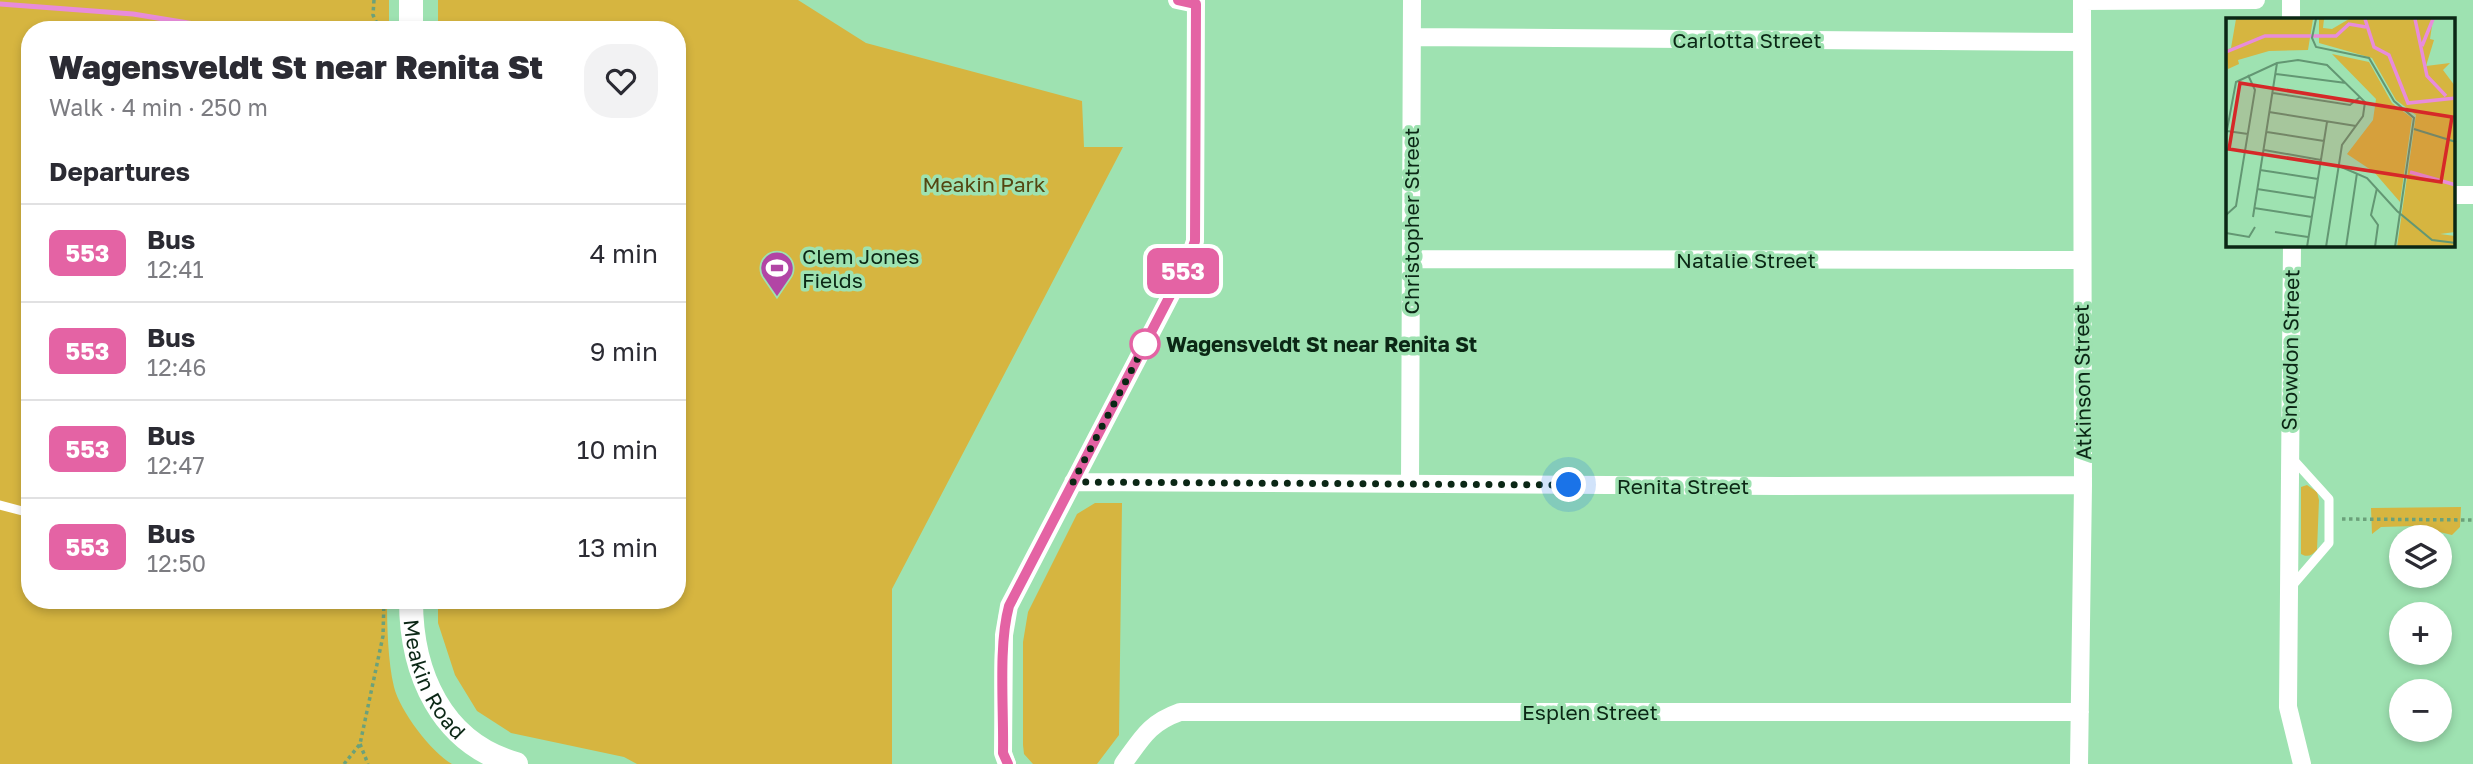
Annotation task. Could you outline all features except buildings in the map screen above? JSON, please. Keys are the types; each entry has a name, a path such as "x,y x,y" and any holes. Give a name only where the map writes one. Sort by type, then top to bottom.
{"street":[{"path":"411,0 411,21"},
{"path":"1007,764 1003,753 1005,621 1009,606 1188,261 1195,241 1196,2 1177,0"},
{"name":"Christopher Street","path":"1410,484 1412,0"},
{"path":"2082,1 2256,0"},
{"path":"2291,0 2291,18"},
{"name":"Atkinson Street","path":"2079,764 2084,485 2082,1"},
{"name":"Carlotta Street","path":"1412,37 2082,42"},
{"name":"Snowdon Street","path":"2292,247 2288,707 2302,764"},
{"name":"Natalie Street","path":"1411,259 2081,261"},
{"name":"Renita Street","path":"1073,482 2084,485"},
{"name":"Meakin Road","path":"411,609 411,623 422,678 441,712 468,741 516,764"},
{"name":"Esplen Street","path":"1123,764 1146,733 1161,719 1180,712 2080,712"}],"lane":[{"name":"Snowdon Street","path":"2289,455 2329,499 2329,519"},
{"path":"0,505 21,511"},
{"path":"2288,590 2329,543 2329,519"}],"path":[{"path":"374,0 373,15 376,21"},
{"path":"2329,519 2473,520"},
{"path":"344,764 360,744 383,636 384,609"},
{"path":"360,744 368,764"}],"green space":[{"path":"0,0 389,0 389,21 21,21 21,609 387,609 389,656 397,697 426,741 452,764 0,764"},
{"name":"Meakin Park","path":"438,0 798,0 866,43 1082,101 1084,147 1123,147 892,589 892,764 637,764 624,757 511,733 477,711 455,675 438,623 438,609 686,609 686,21 438,21"},
{"path":"2307,485 2317,492 2319,500 2317,550 2308,556 2301,554 2301,487"},
{"path":"1095,503 1122,503 1119,735 1097,764 1033,764 1024,754 1023,745 1023,642 1028,612 1077,514"},
{"path":"2461,507 2460,527 2452,535 2452,525 2389,525 2372,534 2371,508"}],"waterway":[{"path":"0,4 133,14 176,21"}],"bus line":[{"name":"553","path":"1008,764 1003,753 1005,621 1009,606 1188,261 1195,241 1196,4 1178,0"}],"place":[{"name":"Clem Jones Fields","path":"777,298"},
{"name":"Wagensveldt St near Renita St","path":"1145,344"}],"route":[{"path":"1145,344 1150,335 1073,482 1569,485"}]}
